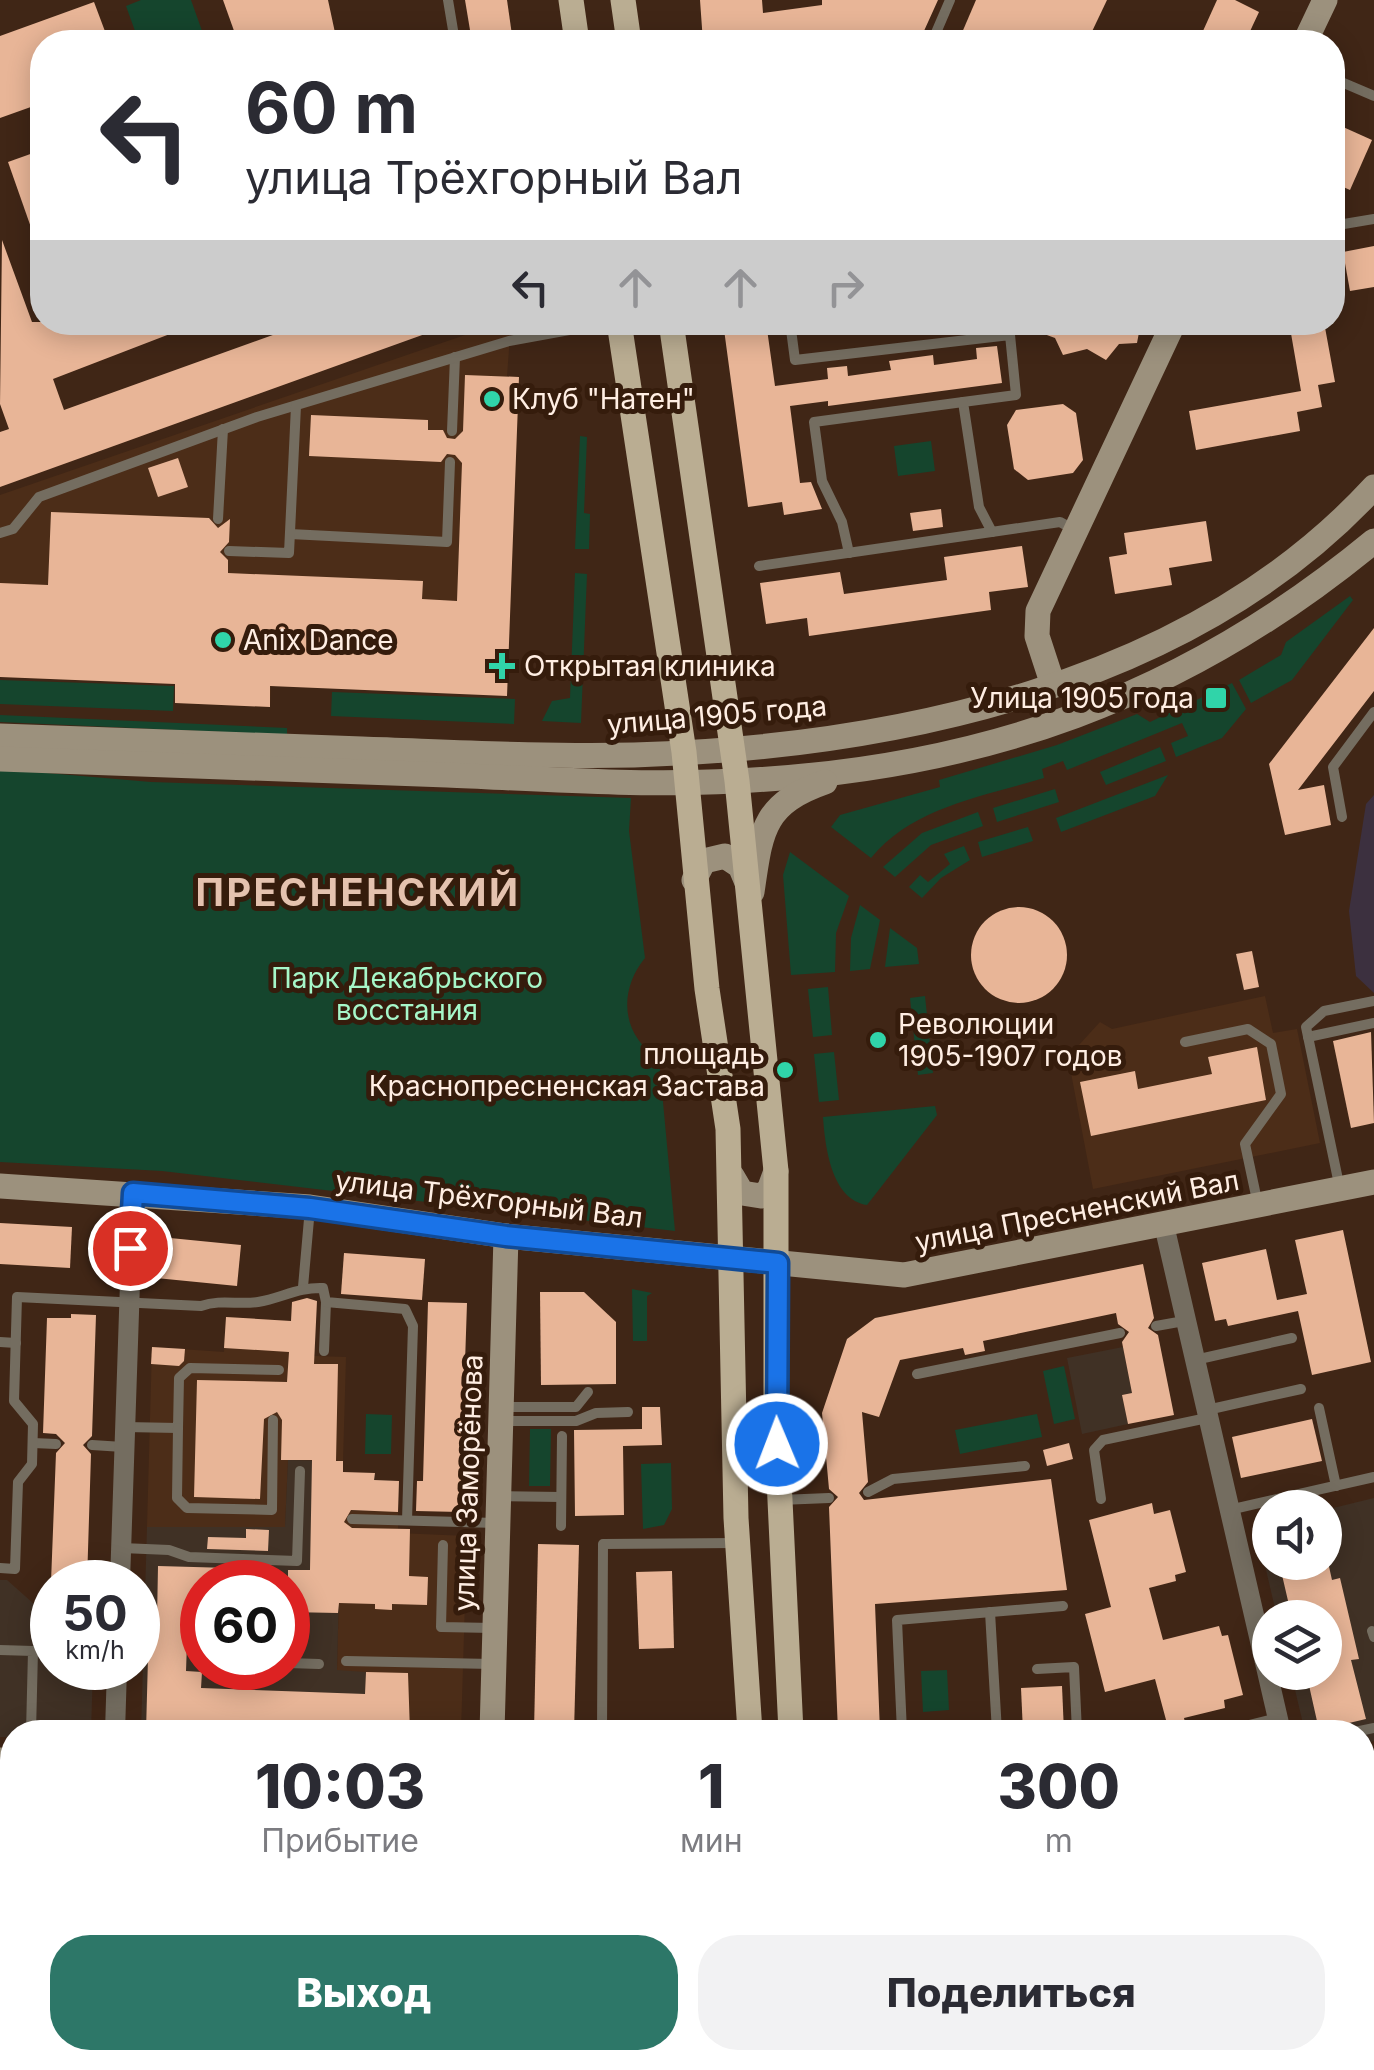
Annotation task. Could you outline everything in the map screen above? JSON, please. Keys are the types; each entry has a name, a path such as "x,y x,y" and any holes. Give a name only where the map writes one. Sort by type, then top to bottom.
{"main road":[{"path":"571,0 576,30"},
{"path":"623,0 628,30"},
{"path":"1311,30 1325,0"},
{"path":"618,335 684,752 694,880 732,1176 738,1543 749,1720"},
{"path":"673,335 737,782 776,1172 779,1500 790,1720"},
{"path":"1052,684 1037,636 1038,611 1168,335"},
{"name":"улица 1905 года","path":"0,736 534,754 684,752 865,732 988,705 1080,674 1168,637 1279,572 1374,487"},
{"name":"улица 1905 года","path":"0,759 687,783 858,770 998,742 1094,709 1184,670 1241,640 1374,541"},
{"path":"1080,674 1094,674 1104,684 1104,699 1094,709"},
{"path":"750,895 770,814 795,795 858,770"},
{"path":"694,880 704,861 725,856 740,866 750,895"},
{"path":"732,1176 742,1193 760,1196 769,1190 776,1172"},
{"name":"улица Пресненский Вал","path":"731,1258 904,1275 1374,1182"},
{"name":"улица Трёхгорный Вал","path":"0,1186 310,1208 506,1236 731,1258"},
{"name":"улица Заморёнова","path":"492,1720 506,1236"}],"street":[{"path":"1168,637 1158,647 1159,661 1170,671 1184,670"},
{"path":"120,1560 133,1193"},
{"path":"1164,1225 1278,1720"},
{"path":"115,1720 116,1690"}],"lane":[{"path":"448,0 453,30"},
{"path":"937,30 950,0"},
{"path":"1345,84 1374,96"},
{"path":"1345,224 1374,219"},
{"path":"0,533 13,528 39,497 222,429 535,335"},
{"path":"792,335 796,360 1002,335"},
{"path":"849,553 842,522 822,481 814,422 1016,395 1010,335"},
{"path":"452,431 455,357"},
{"path":"963,402 979,508 992,532"},
{"path":"229,551 289,553 296,406"},
{"path":"218,518 222,429"},
{"path":"290,534 447,542 450,462"},
{"path":"759,566 1060,522 1076,530"},
{"path":"1342,818 1333,766 1374,712"},
{"path":"1340,1190 1306,1027 1324,1010 1374,1001"},
{"path":"1308,1037 1374,1023"},
{"path":"1184,1042 1248,1029 1271,1044 1282,1094 1245,1144 1258,1206"},
{"path":"304,1287 310,1208"},
{"path":"0,1568 15,1569 18,1482 32,1464 34,1424 14,1400 17,1297 201,1306 220,1300 257,1302 304,1287 322,1288 326,1302 324,1350"},
{"path":"326,1302 406,1310 411,1314 408,1520"},
{"path":"1156,1326 1184,1321"},
{"path":"917,1374 1120,1334"},
{"path":"1194,1360 1292,1338"},
{"path":"0,1342 16,1342"},
{"path":"274,1420 272,1510 186,1508 177,1498 179,1378 190,1368 279,1370"},
{"path":"1100,1499 1094,1450 1103,1440 1301,1389"},
{"path":"500,1414 576,1407 588,1392"},
{"path":"1319,1408 1336,1486"},
{"path":"500,1414 576,1421 596,1413 628,1412"},
{"path":"92,1445 178,1428"},
{"path":"561,1526 562,1436"},
{"path":"33,1443 56,1444"},
{"path":"868,1492 893,1479 1025,1466"},
{"path":"120,1548 170,1550 217,1563 297,1561 300,1471"},
{"path":"1229,1510 1374,1477"},
{"path":"498,1496 561,1497"},
{"path":"779,1500 829,1498"},
{"path":"352,1519 497,1523"},
{"path":"602,1720 604,1544 738,1543"},
{"path":"443,1544 441,1627 494,1628"},
{"path":"901,1720 897,1620 1063,1606"},
{"path":"990,1612 996,1720"},
{"path":"0,1650 33,1651 31,1720"},
{"path":"346,1661 494,1664"},
{"path":"310,1664 319,1664"},
{"path":"1037,1669 1074,1667 1077,1720"}],"shaded area":[{"path":"465,335 510,335 507,376 519,377 507,695 271,686 270,707 175,703 175,684 0,677 0,495"},
{"path":"1374,795 1374,993 1356,976 1349,911 1366,804"},
{"path":"1265,996 1273,1033 1297,1029 1320,1143 1093,1189 1068,1057 1100,1022 1112,1029"},
{"path":"226,1317 291,1321 289,1362 314,1356 346,1357 343,1461 288,1460 285,1528 147,1527 152,1347 224,1352"},
{"path":"1123,1347 1132,1393 1122,1395 1128,1424 1082,1434 1067,1358"},
{"path":"288,1460 343,1461 343,1478 375,1473 375,1480 399,1481 398,1511 341,1510 337,1670 366,1672 365,1718 141,1720 142,1690 160,1690 160,1560 146,1560 147,1527 285,1527"},
{"path":"1374,1498 1374,1720 1302,1720 1295,1690 1342,1690 1342,1600 1273,1600 1268,1580 1342,1580 1342,1506"},
{"path":"341,1510 398,1511 398,1533 467,1536 461,1720 342,1720 365,1718 366,1673 337,1671"},
{"path":"0,1580 7,1580 30,1600 30,1690 92,1690 91,1720 0,1720"}],"green space":[{"path":"141,0 191,0 202,30 135,30 126,6"},
{"path":"580,436 587,437 584,513 590,514 589,549 575,549"},
{"path":"931,441 935,471 898,476 894,446"},
{"path":"575,573 587,574 581,723 542,721 552,701 570,698"},
{"path":"1350,596 1353,600 1292,680 1251,703 1239,680 1281,655 1286,642"},
{"path":"0,680 174,686 173,711 0,704"},
{"path":"1232,683 1246,709 1222,738 1176,757 1171,743 1188,736 1182,723 1067,770 1063,761 1042,769 1044,778 928,815 888,841 871,858 831,827 840,815 940,787 939,780 1057,745 1137,714 1150,722"},
{"path":"332,692 515,699 514,724 331,716"},
{"path":"0,715 287,728 287,735 0,722"},
{"path":"1160,747 1166,761 1106,785 1100,772"},
{"name":"Парк Декабрьского восстания","path":"0,769 151,782 631,798 629,831 645,958 630,984 628,1012 637,1038 659,1059 675,1231 162,1171 0,1162"},
{"path":"1168,775 1155,796 1061,832 1056,818"},
{"path":"1055,789 1059,802 997,822 993,808"},
{"path":"978,812 983,826 931,845 895,877 883,867 922,833"},
{"path":"1028,827 1033,841 982,857 978,842"},
{"path":"964,846 970,860 941,878 922,898 909,887 920,875 928,882 950,864 944,854"},
{"path":"790,852 849,896 836,933 835,972 791,975 783,875"},
{"path":"860,905 880,920 870,969 850,971 851,938"},
{"path":"890,928 917,948 919,964 885,967"},
{"path":"828,987 832,1035 813,1037 808,989"},
{"path":"925,996 933,1073 918,1075 910,998"},
{"path":"834,1052 839,1100 819,1102 814,1054"},
{"path":"935,1106 937,1115 867,1205 845,1193 832,1170 823,1117"},
{"path":"632,1289 652,1293 647,1296 647,1341 633,1341"},
{"path":"1064,1366 1075,1419 1054,1424 1043,1371"},
{"path":"366,1414 392,1415 391,1454 365,1454"},
{"path":"1037,1414 1042,1437 960,1454 955,1430"},
{"path":"530,1429 551,1429 550,1486 529,1486"},
{"path":"671,1463 672,1509 664,1525 643,1529 641,1464"},
{"path":"947,1670 949,1710 923,1712 921,1671"}],"building":[{"path":"223,0 328,0 334,30 234,30"},
{"path":"465,0 507,0 511,30 470,30"},
{"path":"700,0 762,0 763,13 822,5 822,0 938,0 924,30 702,30"},
{"path":"976,0 1107,0 1093,30 963,30"},
{"path":"1217,0 1235,0 1259,12 1251,30 1203,30"},
{"path":"94,2 104,30 30,30 30,107 0,118 0,36"},
{"path":"1345,128 1372,140 1350,190 1345,188"},
{"path":"30,154 30,225 8,162"},
{"path":"2,240 30,317 30,335 167,335 53,379 64,410 273,335 422,335 0,487 0,432 9,429 0,404"},
{"path":"1374,246 1374,287 1350,291 1345,252"},
{"path":"725,335 768,335 775,386 828,379 827,368 847,366 848,376 891,370 889,361 933,355 934,365 977,359 976,348 997,346 1002,383 828,406 828,401 790,406 800,483 811,482 822,509 784,515 782,502 748,507"},
{"path":"1047,335 1139,335 1137,343 1119,344 1106,360 1087,349 1063,355 1055,338"},
{"path":"1291,335 1326,335 1335,382 1318,385 1322,407 1297,412 1300,431 1196,450 1189,411 1301,391"},
{"path":"465,375 519,377 507,696 270,686 270,707 175,703 175,684 0,677 0,583 48,585 51,512 209,518 218,528 230,519 229,542 220,552 228,560 228,573 423,581 422,599 457,601 462,463 455,455 447,454 441,462 309,456 311,415 428,420 428,430 443,430 447,438 455,439 463,431"},
{"path":"1063,404 1076,413 1083,460 1073,473 1028,480 1014,469 1007,425 1016,410"},
{"path":"178,458 188,487 158,497 148,468"},
{"path":"941,509 943,527 913,531 910,513"},
{"path":"1206,521 1212,561 1169,568 1172,585 1115,594 1109,557 1127,554 1124,533"},
{"path":"1022,546 1028,587 989,592 991,610 809,636 807,618 766,624 760,583 840,572 844,594 947,580 944,557"},
{"path":"1374,628 1374,691 1298,790 1324,785 1331,825 1285,835 1269,764"},
{"path":"1019,907 1037,911 1053,921 1063,937 1067,955 1063,973 1053,989 1037,999 1019,1003 1001,999 985,989 975,973 971,955 975,937 985,921 1001,911"},
{"path":"1252,951 1259,987 1244,990 1236,954"},
{"path":"1371,1032 1374,1123 1351,1128 1333,1041"},
{"path":"1257,1047 1266,1100 1091,1136 1080,1082 1135,1071 1138,1089 1212,1074 1208,1057"},
{"path":"0,1223 72,1227 70,1268 0,1264"},
{"path":"1343,1230 1371,1362 1312,1375 1298,1311 1228,1326 1226,1319 1215,1321 1202,1263 1266,1249 1277,1300 1307,1294 1295,1240"},
{"path":"160,1237 241,1245 237,1286 156,1278"},
{"path":"344,1253 425,1259 422,1300 341,1294"},
{"path":"1143,1264 1154,1318 1148,1328 1158,1335 1174,1415 1128,1424 1122,1395 1132,1393 1122,1342 1129,1332 1118,1324 1116,1313 983,1341 985,1351 965,1355 963,1348 900,1360 879,1417 862,1412 868,1482 859,1493 864,1500 1051,1479 1067,1590 875,1604 880,1720 838,1720 829,1507 838,1497 829,1489 822,1413 847,1339 875,1318"},
{"path":"540,1292 584,1292 616,1322 616,1384 541,1385"},
{"path":"307,1298 317,1301 314,1364 338,1364 336,1461 343,1461 343,1472 375,1473 374,1480 399,1481 398,1512 351,1510 344,1522 352,1528 410,1529 409,1576 428,1577 427,1605 392,1604 392,1610 375,1609 375,1604 339,1603 338,1613 310,1612 312,1460 281,1460 282,1420 277,1412 264,1419 260,1499 194,1497 197,1380 287,1382 289,1352 224,1348 226,1317 291,1321 292,1302"},
{"path":"428,1302 467,1303 460,1512 416,1511 417,1481 423,1481"},
{"path":"71,1314 96,1315 92,1436 83,1445 91,1454 88,1560 52,1560 56,1453 65,1443 56,1434 43,1433 47,1318 71,1318"},
{"path":"152,1347 185,1349 184,1361 179,1366 151,1364"},
{"path":"642,1407 660,1407 662,1445 623,1446 624,1515 575,1516 574,1430 642,1429"},
{"path":"1312,1419 1322,1461 1241,1478 1232,1437"},
{"path":"1069,1443 1073,1459 1047,1466 1043,1450"},
{"path":"1152,1503 1154,1514 1170,1510 1186,1572 1175,1575 1176,1581 1149,1588 1163,1640 1219,1626 1222,1636 1228,1635 1243,1695 1224,1700 1225,1708 1184,1720 1166,1720 1155,1679 1105,1692 1085,1614 1111,1607 1089,1520"},
{"path":"246,1529 269,1530 268,1551 207,1549 208,1537 246,1538"},
{"path":"538,1544 579,1545 574,1720 534,1720"},
{"path":"160,1566 180,1567 180,1690 365,1694 366,1672 408,1673 410,1720 146,1720 147,1690 160,1690"},
{"path":"672,1571 674,1648 639,1649 636,1572"},
{"path":"1283,1580 1340,1580 1359,1659 1351,1660 1366,1719 1317,1720 1310,1690 1342,1690 1342,1600 1288,1600"},
{"path":"1062,1686 1063,1720 1022,1720 1021,1688"}],"place":[{"name":"Клуб \"Натен\"","path":"492,399"},
{"name":"Anix Dance","path":"223,640"},
{"name":"Открытая клиника","path":"502,666"},
{"name":"Улица 1905 года","path":"1216,698"},
{"name":"Революции 1905-1907 годов","path":"878,1040"},
{"name":"площадь Краснопресненская Застава","path":"785,1070"}],"district":[{"name":"ПРЕСНЕНСКИЙ","path":"358,892"}],"route":[{"path":"130,1248 133,1193 310,1208 506,1236 778,1263 777,1444"}]}
